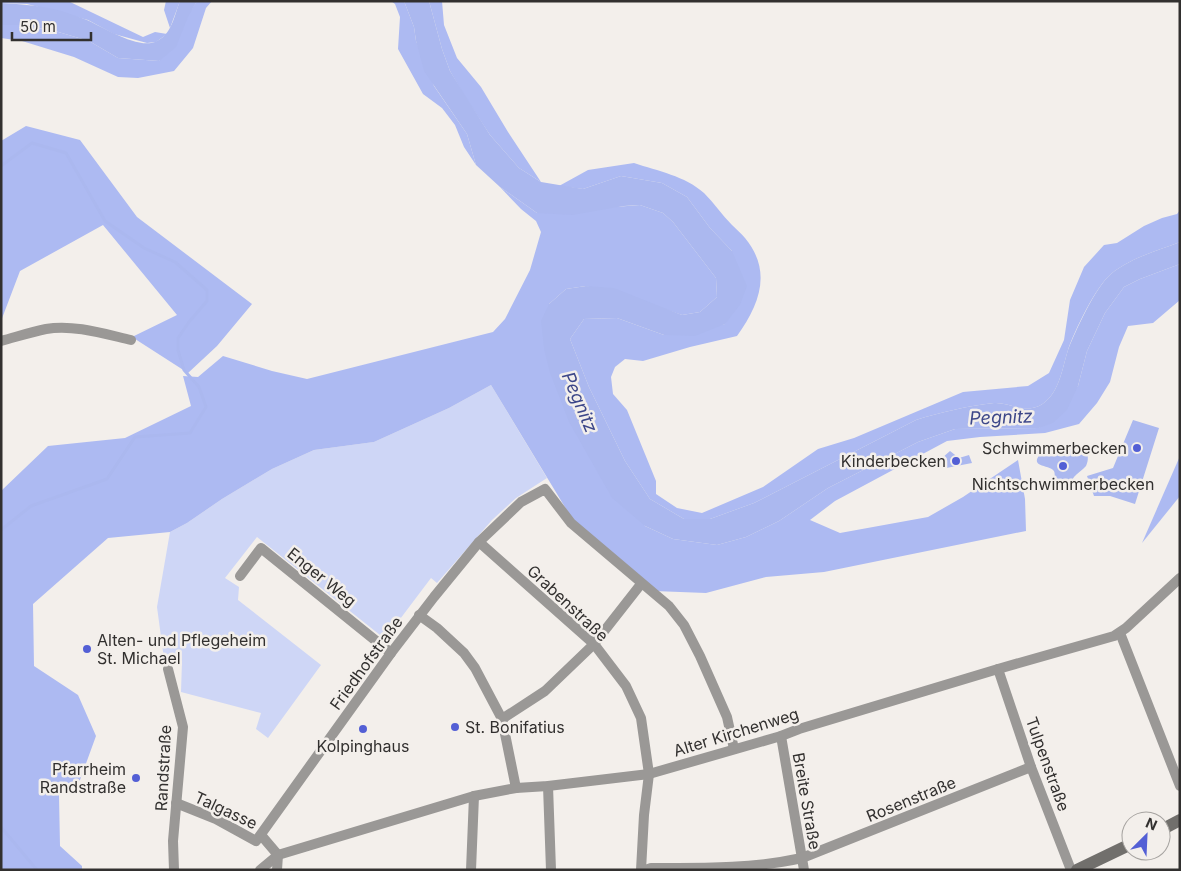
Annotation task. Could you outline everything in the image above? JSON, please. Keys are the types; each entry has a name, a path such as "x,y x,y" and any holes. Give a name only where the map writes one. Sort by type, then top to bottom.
{"main road":[{"path":"1077,870 1096,866 1121,850"}],"street":[{"path":"1,341 48,328 88,330 131,340"},
{"name":"Friedhofstraße","path":"261,835 277,810 419,615 479,542 521,502 545,489 571,523 641,584"},
{"name":"Grabenstraße","path":"479,542 594,644 626,686 641,718 649,774 644,814 643,870 651,868 747,866 773,864 802,858"},
{"name":"Enger Weg","path":"240,576 261,548 391,652"},
{"name":"Alter Kirchenweg","path":"278,855 474,796 516,788 649,774 1114,636 1126,628 1180,578"},
{"path":"502,719 545,691 594,644 641,584 669,606 684,625 727,717 734,749"},
{"path":"419,615 464,652 475,668 502,719 516,788"},
{"path":"1120,633 1180,786"},
{"name":"Randstraße","path":"168,669 183,727 173,841 174,870"},
{"name":"Tulpenstraße","path":"998,669 1031,767 1071,870"},
{"name":"Breite Straße","path":"780,736 804,870"},
{"name":"Rosenstraße","path":"802,858 1031,767"},
{"path":"548,786 551,870"},
{"path":"471,870 474,796"},
{"name":"Talgasse","path":"176,804 216,818 256,841 261,835"},
{"path":"261,835 278,855 277,870"},
{"path":"260,870 278,855"}],"shaded area":[{"path":"1,1 68,1 143,37 155,32 167,34 156,42 147,43 114,34 88,20 27,4 1,3"},
{"path":"166,1 180,1 170,28 164,10"},
{"path":"197,1 212,1 206,8 193,48 174,71 138,78 118,77 74,57 22,41 1,38 1,25 20,25 55,31 89,41 118,58 159,61"},
{"path":"391,1 404,1 414,27 416,41 434,86 467,134 476,165 464,147 455,125 442,108 423,94 398,49 400,17 395,4"},
{"path":"429,1 442,1 444,25 457,58 481,87 541,182 519,168 490,135 464,95 450,71"},
{"path":"26,126 80,140 137,217 252,304 217,346 188,373 132,337 177,315 103,225 20,271 1,321 1,141"},
{"path":"634,163 680,178 697,187 745,238 754,251 759,263 761,276 757,300 737,336 643,361 625,359 615,367 611,377 613,394 627,410 656,481 656,494 677,508 702,513 763,487 818,449 854,438 963,392 1028,386 1049,373 1064,340 1070,300 1084,267 1104,245 1117,243 1144,226 1177,214 1180,210 1180,242 1144,255 1118,268 1105,280 1092,299 1075,332 1055,389 1046,402 1039,406 1022,408 994,403 935,414 916,420 754,503 710,519 684,519 650,499 625,461 589,387 570,339 584,319 617,318 664,335 725,324 732,251 710,228 687,197 662,183 621,176 583,189 559,186 588,170"},
{"path":"500,187 537,213 640,205 663,213 673,222 716,278 717,297 700,312 682,315 586,286 566,289 549,304 645,526 673,539 717,545 746,537 779,521 828,488 918,442 955,429 1039,428 1078,386 1087,351 1105,313 1124,287 1180,264 1180,300 1153,323 1128,326 1119,347 1110,382 1097,403 1079,424 1045,433 947,441 835,501 810,520 840,533 928,517 963,497 1018,460 1025,499 1026,531 824,572 766,577 706,593 654,591 574,522 491,385 449,408 374,442 314,450 272,469 170,532 108,538 33,604 34,666 78,695 96,736 80,780 59,795 60,846 82,866 82,870 1,870 1,491 48,446 125,438 191,406 183,376 198,377 223,356 272,371 307,379 493,332 505,319 530,270 541,232 536,221 521,209"},
{"path":"491,385 547,478 516,498 492,520 437,583 431,578 385,639 257,537 225,578 239,587 238,600 321,665 268,738 256,729 261,713 181,692 182,661 164,659 157,607 170,532 272,469 314,450 374,442 449,408"},
{"path":"1180,456 1180,496 1142,543"}],"water":[{"path":"180,1 197,1 188,17 176,47 159,61 118,58 89,41 55,31 20,25 1,25 1,3 32,6 62,11 87,20 130,40 148,43 161,39 169,30"},
{"name":"Pegnitz","path":"404,1 429,1 450,71 490,135 519,168 541,182 583,189 621,176 662,183 687,197 710,228 732,251 747,286 740,305 725,324 695,336 664,335 617,318 584,319 570,339 589,387 625,461 650,499 684,519 710,519 754,503 916,420 935,414 994,403 1022,408 1039,406 1046,402 1055,389 1068,350 1081,321 1105,280 1118,268 1135,259 1180,242 1180,264 1124,287 1105,313 1087,351 1078,386 1067,410 1053,423 1039,428 955,429 918,442 828,488 779,521 746,537 717,545 673,539 645,526 612,498 569,422 550,373 544,349 541,321 549,304 566,289 586,286 614,288 682,315 700,312 717,297 716,278 673,222 663,213 640,205 573,215 537,213 500,187 476,165 467,134 424,71 414,27"},
{"name":"Schwimmerbecken","path":"1133,420 1159,428 1135,504 1110,496 1094,496 1087,476 1113,468"},
{"name":"Nichtschwimmerbecken","path":"1072,442 1083,447 1088,457 1088,462 1074,477 1068,488 1061,491 1054,487 1054,471 1040,465 1037,460 1043,451 1054,450"},
{"name":"Kinderbecken","path":"950,451 959,458 969,455 972,463 941,469 942,458"}],"waterway":[{"path":"1,166 32,143 66,153 105,221 144,248 175,262 207,290 207,301 178,338 178,350 184,370 199,387 206,407 190,433 135,437 107,479 31,506 1,530"},
{"path":"1,827 37,870"}],"place":[{"name":"Schwimmerbecken","path":"1137,448"},
{"name":"Kinderbecken","path":"956,461"},
{"name":"Nichtschwimmerbecken","path":"1063,466"},
{"name":"Alten- und Pflegeheim St. Michael","path":"87,649"},
{"name":"St. Bonifatius","path":"455,727"},
{"name":"Kolpinghaus","path":"363,729"},
{"name":"Pfarrheim Randstraße","path":"136,778"}]}
